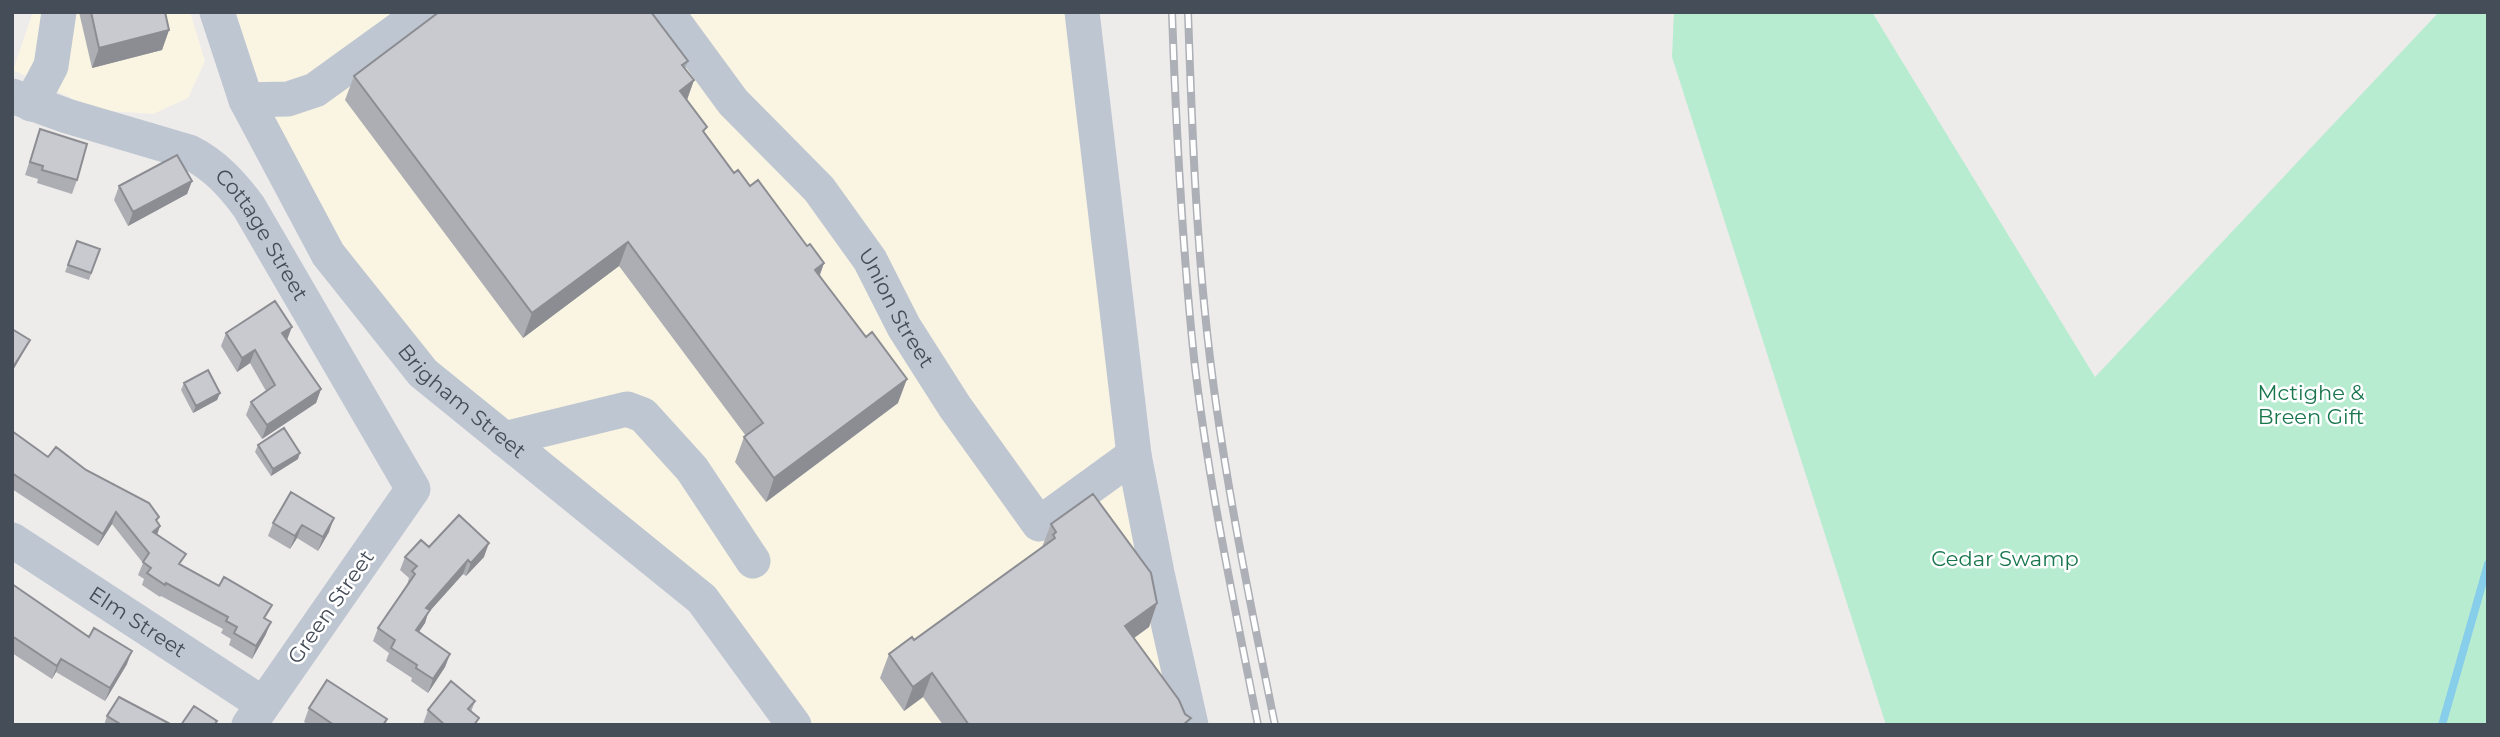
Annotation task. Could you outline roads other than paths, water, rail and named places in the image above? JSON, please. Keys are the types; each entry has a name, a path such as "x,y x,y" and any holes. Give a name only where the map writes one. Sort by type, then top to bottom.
{"street":[{"path":"22,100 51,66 59,12"},
{"name":"Brigham Street","path":"217,12 246,100 328,254 423,373 702,599 794,725"},
{"path":"246,100 288,99 315,90 423,12"},
{"name":"Union Street","path":"667,12 733,102 819,189 870,260 904,327 955,407 1039,524 1134,455"},
{"path":"1082,12 1134,455 1191,725"},
{"name":"Cottage Street","path":"22,100 189,152 226,178 248,207 414,489"},
{"path":"504,439 627,409 634,410 643,415 692,469 753,561"},
{"name":"Green Street","path":"256,714 414,489"},
{"name":"Elm Street","path":"12,540 256,714"}],"waterway":[{"path":"2442,725 2488,564"}],"railway":[{"path":"1172,12 1180,185 1194,358 1214,496 1258,725"},
{"path":"1188,12 1198,229 1210,358 1247,588 1275,725"}],"park label":[{"name":"Mctighe & Breen Gift","path":"2311,405"},
{"name":"Cedar Swamp","path":"2005,559"}]}
